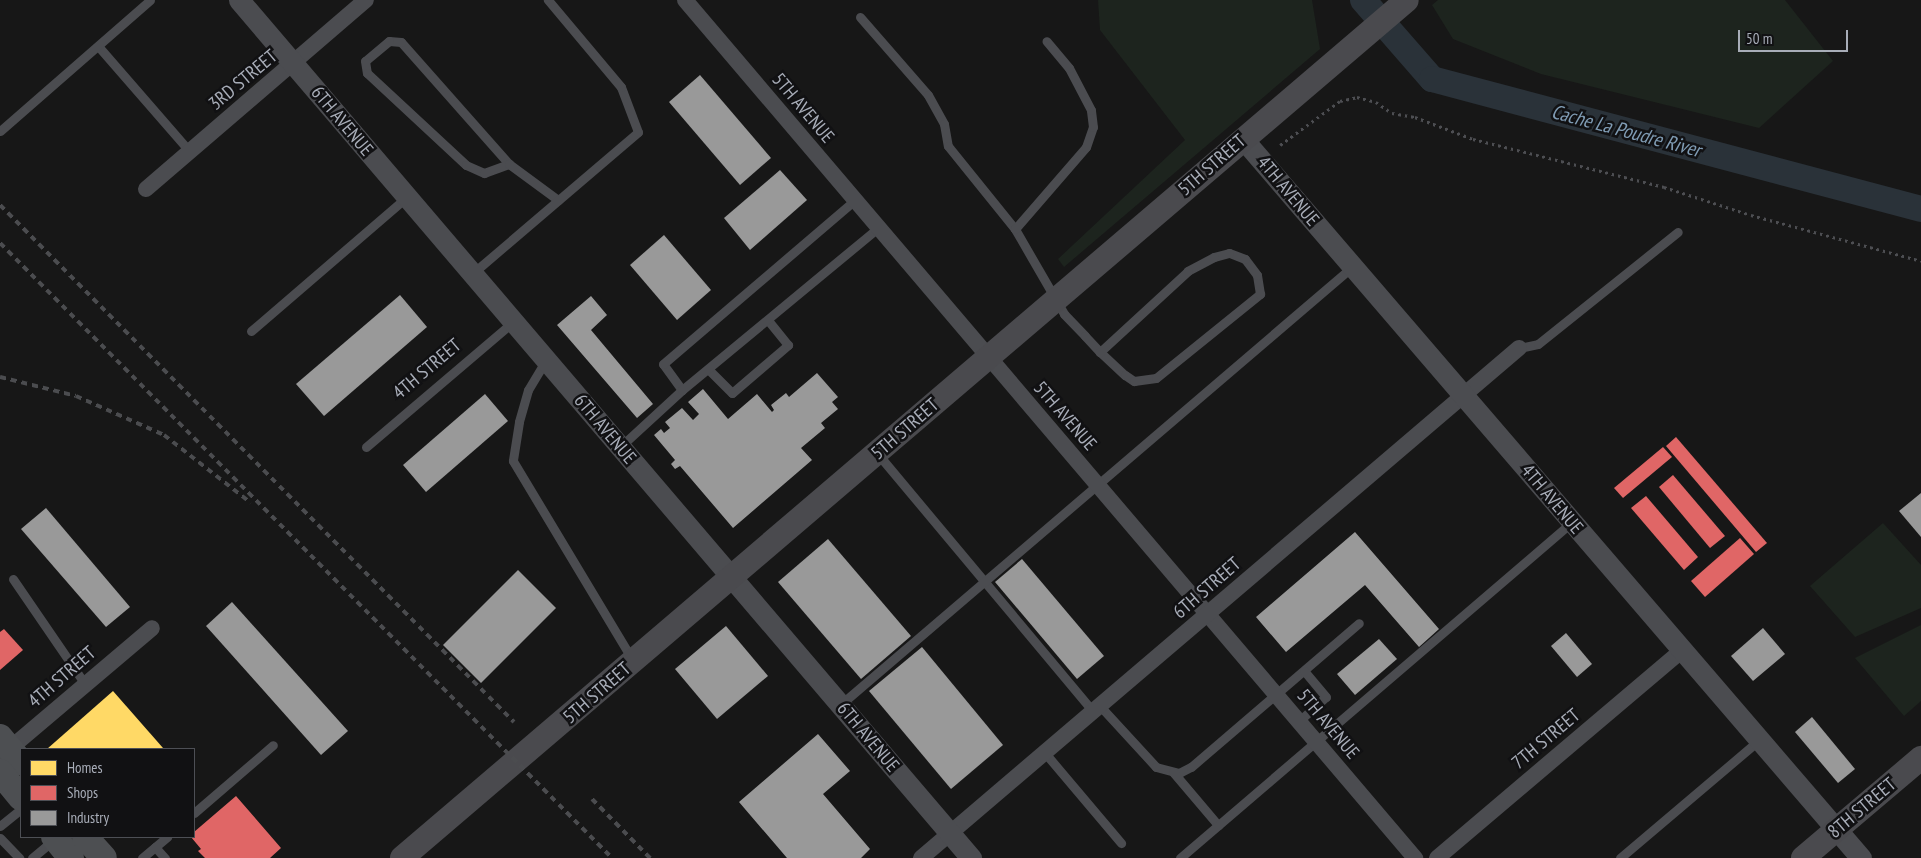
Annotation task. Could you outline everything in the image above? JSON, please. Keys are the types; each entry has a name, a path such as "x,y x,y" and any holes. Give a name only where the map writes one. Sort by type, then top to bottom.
{"main road":[{"name":"5TH STREET","path":"402,858 634,662 1243,138 1407,0"},
{"name":"8TH STREET","path":"1803,858 1921,758"},
{"path":"0,772 20,797"},
{"path":"86,838 104,858"}],"street":[{"name":"6TH AVENUE","path":"240,0 971,858"},
{"name":"3RD STREET","path":"146,189 294,64 366,0"},
{"name":"5TH AVENUE","path":"686,0 988,358 1415,858"},
{"name":"4TH AVENUE","path":"1243,138 1681,651 1861,858"},
{"name":"6TH STREET","path":"921,858 1519,348"},
{"name":"4TH STREET","path":"8,751 152,628"},
{"name":"7TH STREET","path":"1437,858 1681,651"}],"lane":[{"path":"0,131 150,0"},
{"path":"473,274 638,132 621,87 548,0"},
{"path":"860,17 928,95 944,124 948,146 1016,229 1064,314 1100,352 1134,381 1156,378 1260,294 1257,275 1245,259 1229,253 1214,257 1188,271 1100,352"},
{"path":"509,164 484,173 466,165 367,73 365,61 390,40 401,42 509,164 558,200"},
{"path":"1016,229 1086,147 1093,127 1091,110 1069,68 1046,41"},
{"path":"98,46 190,152"},
{"path":"251,331 407,197"},
{"path":"682,390 663,364 855,200"},
{"path":"620,447 682,390 878,228"},
{"path":"1519,348 1538,344 1678,232"},
{"path":"840,705 1352,267"},
{"path":"708,369 732,393 788,345 768,320"},
{"name":"4TH STREET","path":"366,448 514,322"},
{"path":"546,360 528,390 518,422 513,461 634,662"},
{"path":"877,453 984,581 1097,709 1156,767 1173,772 1191,767 1359,623"},
{"path":"1180,858 1572,522"},
{"path":"13,579 85,684"},
{"path":"1299,721 1326,697 1304,671"},
{"path":"1620,858 1759,739"},
{"path":"195,812 273,744"},
{"path":"1045,753 1121,842"},
{"path":"1173,772 1218,825"},
{"path":"0,826 20,810"},
{"path":"0,838 19,858"},
{"path":"142,858 166,838"},
{"path":"32,858 60,844"},
{"path":"155,847 166,858"}],"path":[{"path":"1280,146 1340,101 1357,96 1376,102 1392,113 1415,117 1473,139 1664,186 1751,215 1921,261"}],"shaded area":[{"path":"1098,0 1312,0 1320,49 1064,267 1058,259 1185,140 1100,30"},
{"path":"1438,0 1785,0 1833,61 1759,128 1541,74 1453,39 1432,5"},
{"path":"1883,523 1921,565 1921,608 1855,637 1810,586"},
{"path":"1921,625 1921,701 1904,716 1855,658"}],"building: Homes":[{"path":"113,691 163,748 48,748"}],"building: Shops":[{"path":"1676,437 1767,543 1756,552 1666,446"},
{"path":"1663,447 1672,457 1623,498 1614,488"},
{"path":"1673,475 1725,536 1710,548 1659,487"},
{"path":"1646,496 1698,557 1684,570 1631,508"},
{"path":"1740,538 1754,554 1705,597 1691,581"},
{"path":"4,629 23,650 0,670 0,632"},
{"path":"236,796 281,848 270,858 205,858 198,851 201,849 192,838 195,838 195,831"}],"building: Industry":[{"path":"700,75 771,158 740,185 669,102"},
{"path":"780,170 807,200 750,250 724,218"},
{"path":"664,235 711,290 677,320 630,265"},
{"path":"400,295 427,327 324,416 296,384"},
{"path":"591,296 607,315 591,330 653,404 637,418 557,325"},
{"path":"817,373 838,397 832,402 838,409 821,423 825,428 801,448 812,460 733,528 680,466 675,469 671,464 675,460 654,435 661,429 664,433 670,428 665,422 682,408 693,420 699,414 688,402 703,389 728,419 757,394 772,412 774,410 771,405 786,393 789,397"},
{"path":"485,394 508,421 426,492 403,465"},
{"path":"1921,493 1921,537 1899,511"},
{"path":"46,508 130,607 106,627 21,529"},
{"path":"1355,532 1439,629 1419,647 1365,585 1286,652 1256,617"},
{"path":"828,539 911,636 861,679 778,582"},
{"path":"1022,559 1104,656 1077,679 995,582"},
{"path":"518,570 556,608 481,683 443,645"},
{"path":"232,602 348,731 321,755 206,626"},
{"path":"726,626 768,676 717,719 675,669"},
{"path":"1763,628 1785,654 1753,681 1731,656"},
{"path":"1566,633 1592,664 1577,677 1551,646"},
{"path":"1379,639 1397,659 1355,695 1337,674"},
{"path":"922,647 1003,745 951,789 869,691"},
{"path":"1812,717 1855,769 1838,783 1795,732"},
{"path":"818,734 850,771 823,794 870,849 861,858 787,858 739,802"}],"waterway":[{"name":"Cache La Poudre River","path":"1363,0 1432,79 1921,209"}],"railway":[{"path":"0,205 514,722"},
{"path":"0,243 612,858"},
{"path":"0,377 76,396 164,435 251,503"},
{"path":"592,799 650,858"}]}
